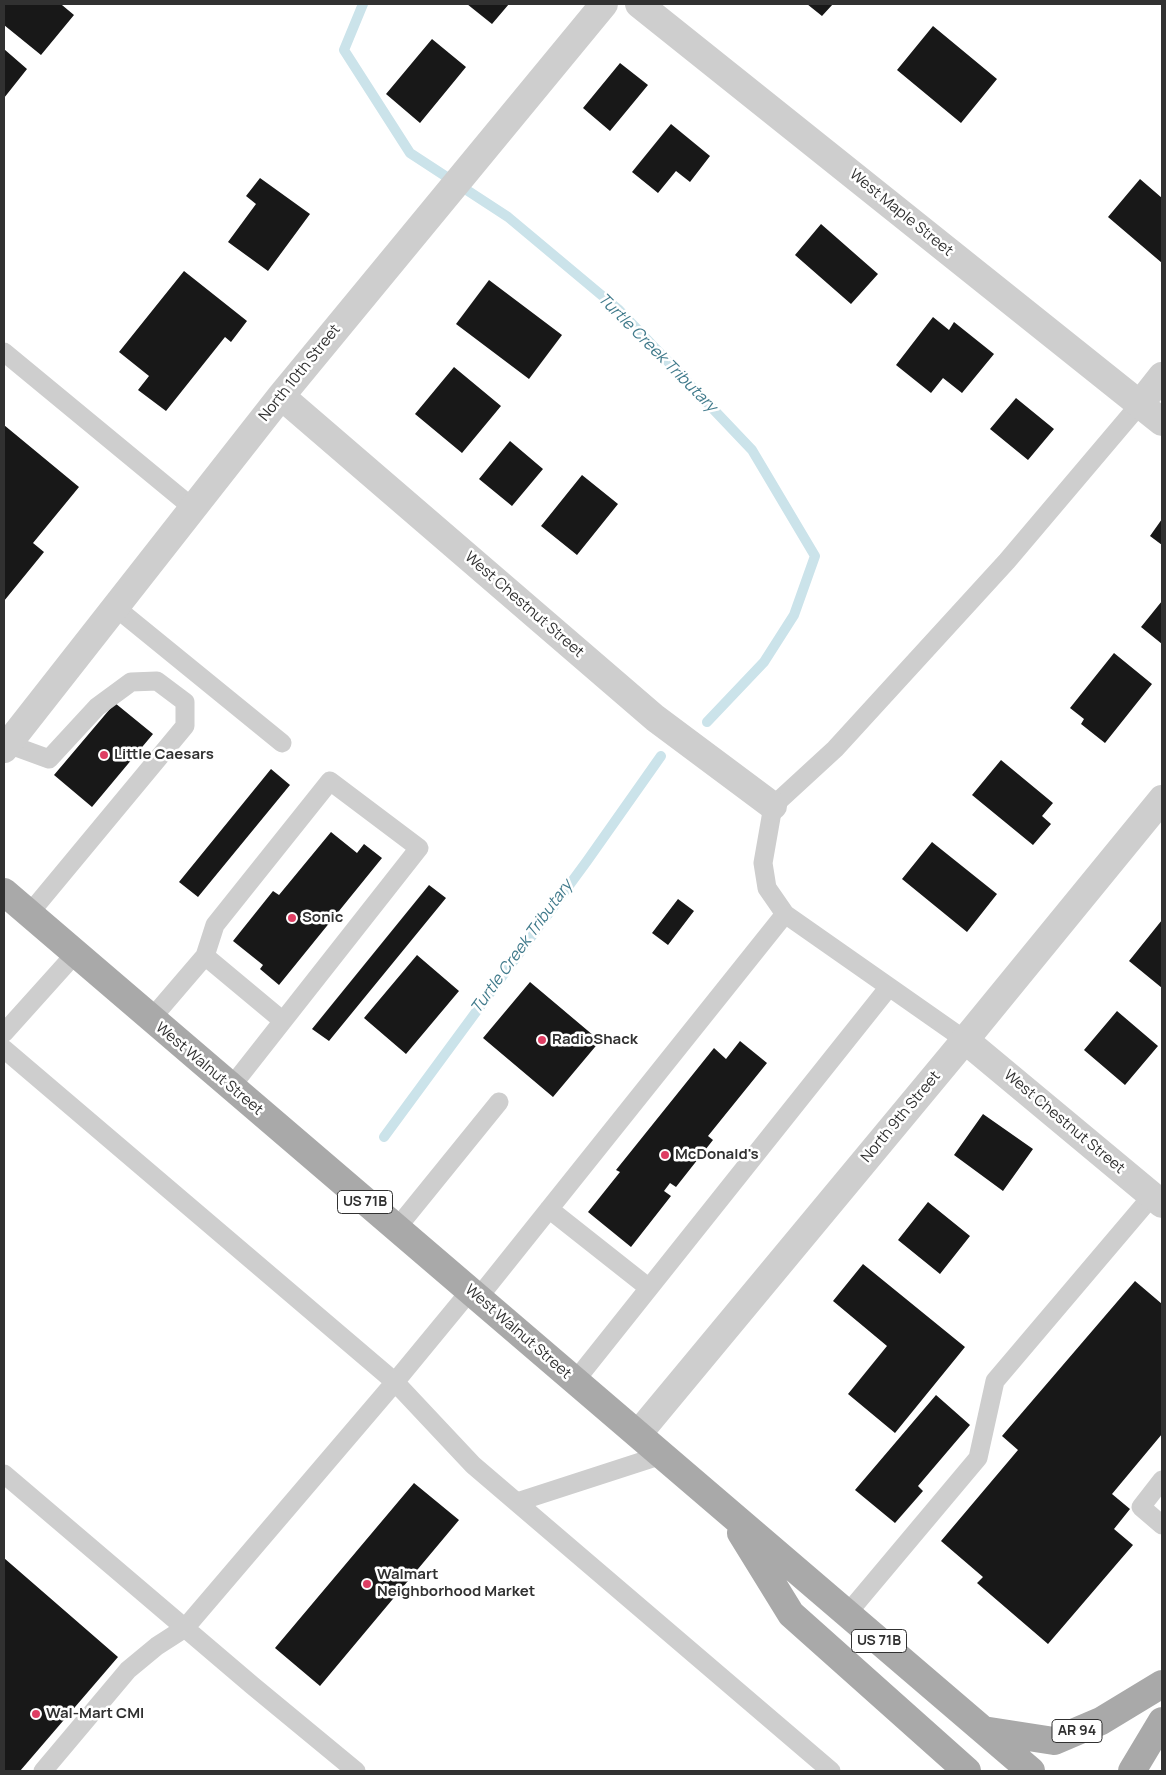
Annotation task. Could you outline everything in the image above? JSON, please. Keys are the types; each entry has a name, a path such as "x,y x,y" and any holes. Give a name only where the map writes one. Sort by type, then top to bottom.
{"main road":[{"name":"West Walnut Street","path":"4,892 151,1020 1032,1771"},
{"name":"US 71B","path":"727,1510 791,1614 967,1771"},
{"name":"AR 94","path":"983,1730 1054,1741 1100,1720 1162,1684"},
{"path":"1132,1771 1162,1721"}],"street":[{"name":"North 10th Street","path":"5,745 281,396 604,4"},
{"name":"West Maple Street","path":"639,4 1162,422"},
{"path":"1140,404 1162,376"},
{"name":"West Chestnut Street","path":"281,396 655,718 773,806"},
{"name":"North 9th Street","path":"638,1434 1162,799"},
{"name":"West Chestnut Street","path":"965,1040 1157,1200"}],"lane":[{"path":"4,352 193,508"},
{"path":"965,1040 785,914 767,888 763,863 773,806 835,749 981,590 1140,404"},
{"path":"115,607 282,743"},
{"path":"5,745 49,759 97,707 131,682 157,681 185,702 185,726 29,914"},
{"path":"151,1020 205,956 215,924 330,781 419,848 231,1088"},
{"path":"43,1771 128,1670 157,1646 186,1628 395,1382 549,1208 785,914"},
{"path":"4,1033 75,954"},
{"path":"205,956 284,1020"},
{"path":"575,1381 889,987"},
{"path":"4,1049 395,1382 473,1465 831,1771"},
{"path":"396,1228 500,1102"},
{"path":"847,1614 978,1458 995,1381 1157,1200"},
{"path":"549,1208 649,1288"},
{"path":"517,1502 662,1455"},
{"path":"4,1474 356,1771"},
{"path":"1162,1480 1141,1506 1162,1525"}],"building":[{"path":"4,4 63,4 74,15 41,55 4,25"},
{"path":"467,4 509,4 492,24"},
{"path":"807,4 833,4 822,16"},
{"path":"933,26 997,79 961,123 897,70"},
{"path":"432,39 466,67 420,123 386,94"},
{"path":"4,49 27,69 4,98"},
{"path":"620,63 648,85 610,131 583,108"},
{"path":"671,124 710,156 690,182 676,171 658,193 632,172"},
{"path":"260,178 310,214 268,271 228,242 256,204 246,196"},
{"path":"1140,179 1162,198 1162,263 1108,217"},
{"path":"821,224 878,274 851,304 795,255"},
{"path":"184,271 247,321 231,342 225,337 166,411 138,390 149,376 119,352"},
{"path":"489,280 562,335 529,379 456,324"},
{"path":"933,317 949,330 954,322 994,354 962,393 943,378 931,393 896,365"},
{"path":"454,367 501,406 462,453 415,414"},
{"path":"1016,398 1054,429 1028,460 990,429"},
{"path":"4,425 79,487 33,543 44,552 4,601"},
{"path":"510,441 543,469 512,506 479,479"},
{"path":"582,475 618,504 577,555 541,526"},
{"path":"1162,519 1162,545 1150,536"},
{"path":"1162,601 1162,644 1141,627"},
{"path":"1114,653 1152,684 1105,743 1081,724 1084,719 1070,708"},
{"name":"Little Caesars","path":"115,703 153,734 92,807 54,775"},
{"path":"1001,760 1053,803 1042,816 1051,824 1033,845 972,795"},
{"path":"271,769 290,785 198,897 179,882"},
{"name":"Sonic","path":"331,832 357,853 364,844 382,858 279,985 260,969 263,965 233,941 273,891 279,895"},
{"path":"932,842 997,894 967,932 902,879"},
{"path":"429,885 446,898 329,1041 312,1029"},
{"path":"678,899 694,911 668,945 652,933"},
{"path":"1162,920 1162,988 1129,961"},
{"path":"417,955 459,991 406,1054 364,1018"},
{"name":"RadioShack","path":"530,982 600,1041 553,1097 483,1038"},
{"path":"1117,1011 1158,1046 1125,1085 1084,1050"},
{"name":"McDonald's","path":"740,1041 767,1063 708,1136 713,1140 676,1187 670,1183 664,1191 671,1196 631,1247 588,1212 620,1172 616,1170 714,1048 726,1059"},
{"path":"983,1114 1033,1149 1003,1191 954,1155"},
{"path":"928,1202 970,1236 940,1274 898,1240"},
{"path":"863,1264 965,1347 895,1433 848,1394 887,1346 833,1301"},
{"path":"1135,1281 1162,1304 1162,1434 1112,1494 1130,1509 1114,1529 1133,1545 1048,1644 977,1583 983,1577 941,1541 1018,1450 1002,1436"},
{"path":"936,1395 970,1425 918,1486 923,1491 895,1523 855,1490"},
{"name":"Walmart Neighborhood Market","path":"414,1483 459,1520 320,1686 275,1648"},
{"name":"Wal-Mart CMI","path":"4,1558 118,1657 20,1771 4,1771"}],"waterway":[{"name":"Turtle Creek Tributary","path":"363,4 344,50 410,153 508,217 618,309 752,450 815,556 794,615 764,662 707,722"},
{"name":"Turtle Creek Tributary","path":"384,1137 587,861 661,756"}],"place":[{"name":"Little Caesars","path":"104,755"},
{"name":"Sonic","path":"292,918"},
{"name":"RadioShack","path":"542,1040"},
{"name":"McDonald's","path":"665,1155"},
{"name":"Walmart Neighborhood Market","path":"367,1584"},
{"name":"Wal-Mart CMI","path":"36,1714"}]}
